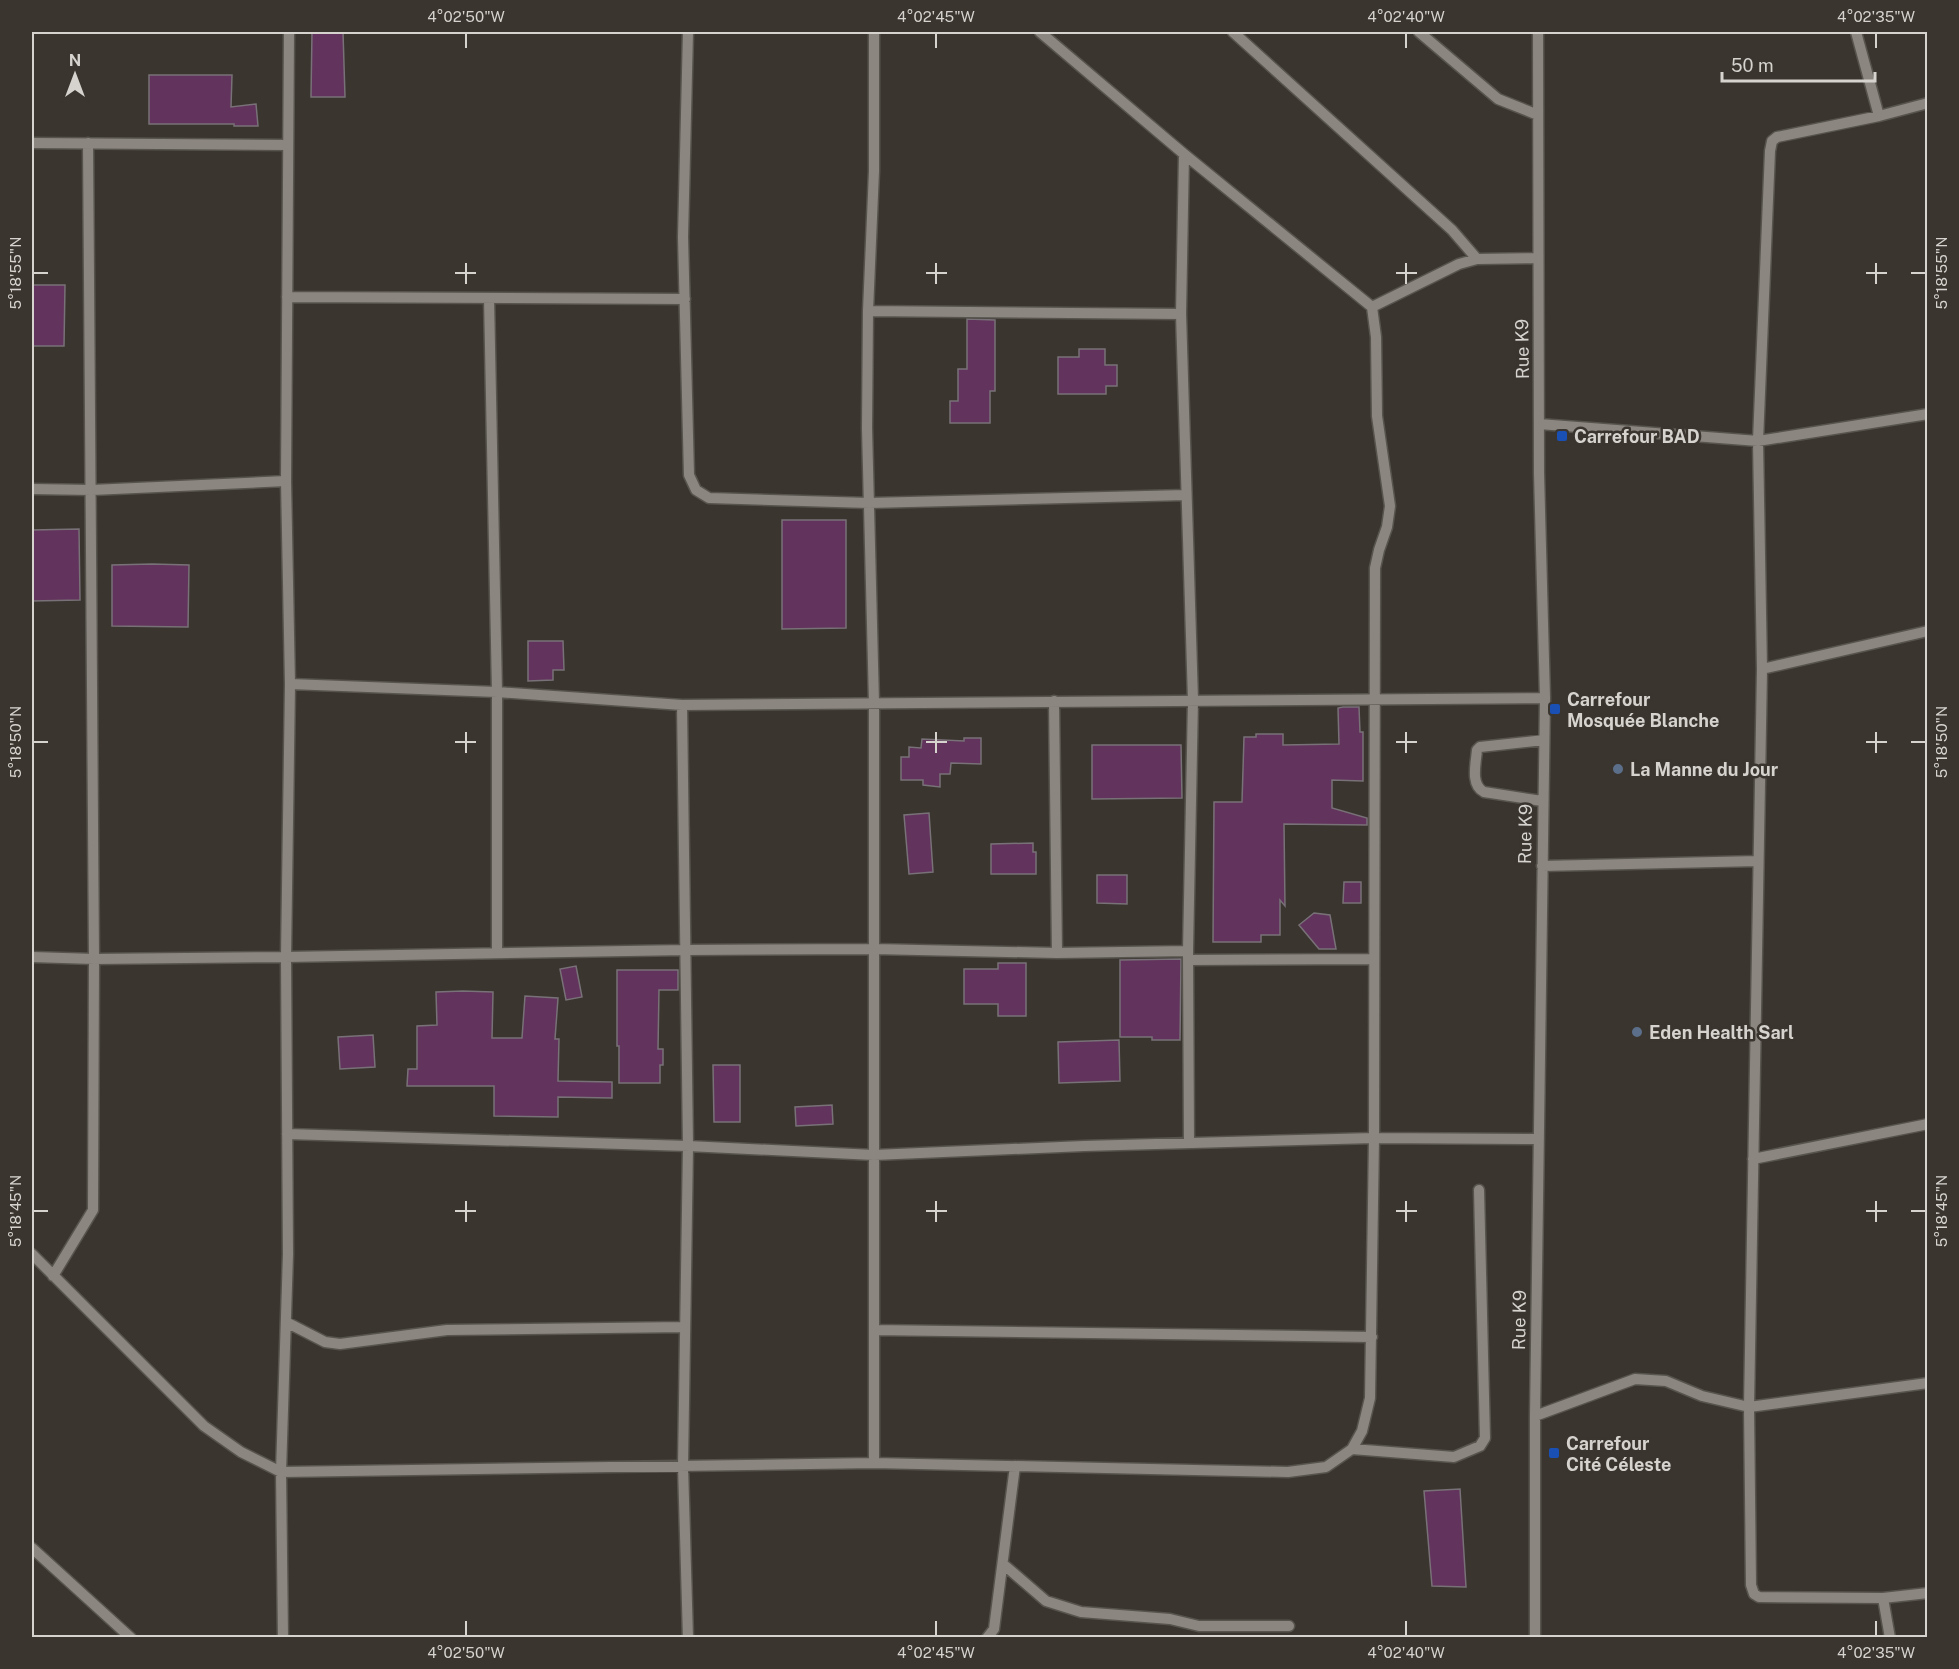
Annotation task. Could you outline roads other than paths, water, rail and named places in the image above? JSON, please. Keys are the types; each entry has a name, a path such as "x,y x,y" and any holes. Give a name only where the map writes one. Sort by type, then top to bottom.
{"street":[{"path":"283,1638 281,1472 288,1254 286,957 290,684 286,481 286,297 289,32"},
{"path":"688,32 683,237 689,475 696,490 709,498 869,503 1186,495"},
{"path":"874,32 874,171 868,311 867,428 874,703 874,1463"},
{"path":"32,1255 204,1426 241,1452 281,1472 874,1463 1288,1472 1326,1467 1352,1449 1362,1431 1370,1398 1374,1138 1375,568 1387,527 1389,506 1377,416 1376,337 1372,307 1184,154 1040,32"},
{"path":"1233,32 1452,230 1477,259"},
{"path":"1419,32 1498,99 1538,115"},
{"name":"Rue K9","path":"1535,1638 1535,1416 1545,698 1539,424 1538,32"},
{"path":"1856,32 1879,116"},
{"path":"1928,103 1879,116 1777,137 1772,141 1767,189 1758,441 1762,669 1749,1407 1751,1585 1754,1594 1759,1597 1883,1598 1928,1593"},
{"path":"32,142 288,145"},
{"path":"53,1275 93,1210 92,490 88,143"},
{"path":"1184,154 1181,314 1193,700 1188,956 1189,1143"},
{"path":"1372,307 1459,264 1477,259 1538,258"},
{"path":"286,297 685,299"},
{"path":"489,298 497,692 497,953"},
{"path":"868,311 1181,314"},
{"path":"1539,424 1758,441 1928,414"},
{"path":"32,489 92,490 286,481"},
{"path":"1762,669 1928,631"},
{"path":"290,684 497,692 682,705 1545,698"},
{"path":"1054,701 1057,953"},
{"path":"682,705 688,1146 683,1466 688,1638"},
{"path":"1542,801 1484,792 1475,783 1477,750 1480,747 1544,740"},
{"path":"1542,866 1758,861"},
{"path":"32,957 94,959 874,949 1373,959"},
{"path":"1753,1159 1928,1124"},
{"path":"287,1134 688,1146 874,1155 1374,1138 1538,1139"},
{"path":"1352,1449 1454,1457 1480,1446 1485,1438 1479,1190"},
{"path":"286,1322 325,1342 340,1344 447,1330 685,1326"},
{"path":"874,1330 1372,1337"},
{"path":"1535,1416 1635,1379 1666,1381 1702,1396 1749,1407 1928,1383"},
{"path":"987,1638 994,1629 1015,1466"},
{"path":"32,1548 131,1638"},
{"path":"1003,1564 1046,1601 1082,1612 1170,1619 1199,1626 1289,1626"},
{"path":"1883,1598 1890,1638"}],"place":[{"name":"Carrefour BAD","path":"1562,436"},
{"name":"Carrefour Mosquée Blanche","path":"1555,709"},
{"name":"La Manne du Jour","path":"1618,769"},
{"name":"Eden Health Sarl","path":"1637,1032"},
{"name":"Carrefour Cité Céleste","path":"1554,1453"}]}
